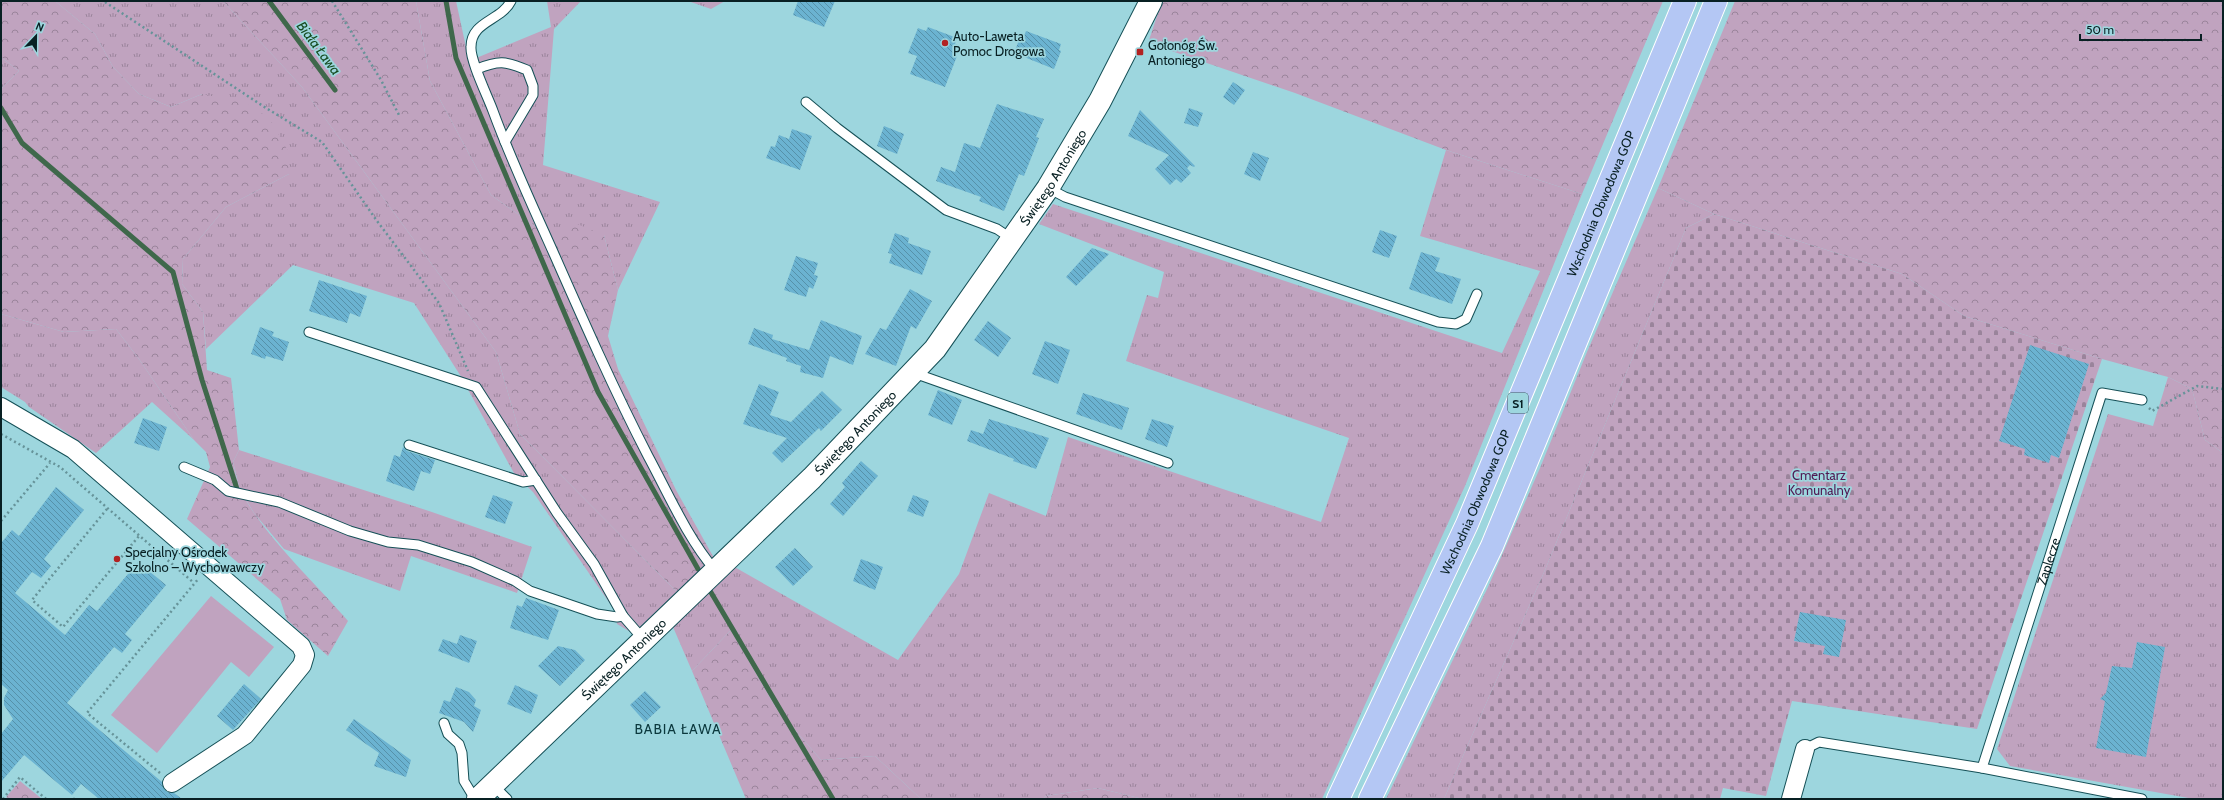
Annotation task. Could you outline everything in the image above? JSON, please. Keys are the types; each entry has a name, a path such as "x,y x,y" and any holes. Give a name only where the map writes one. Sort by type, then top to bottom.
{"highway":[{"name":"Wschodnia Obwodowa GOP","path":"1338,799 1468,524 1685,1"},
{"name":"S1","path":"1370,799 1492,546 1716,1"}],"street":[{"name":"Świętego Antoniego","path":"493,794 643,639 812,478 914,373 934,349 1013,240 1048,188 1100,101 1151,1"},
{"path":"2,409 73,449 301,646 305,655 302,664 245,735 172,783"},
{"path":"1791,799 1805,749"}],"lane":[{"path":"511,1 491,20 478,27 472,37 470,49 477,69 505,142 599,357 628,418 704,558 715,570"},
{"path":"477,69 494,62 509,63 527,70 533,86 533,94 505,142"},
{"path":"806,102 837,128 946,210 997,229 1013,240"},
{"path":"1048,188 1065,197 1438,322 1456,324 1466,320 1477,294"},
{"path":"309,332 476,387 536,480 594,564 623,616 643,639"},
{"path":"914,373 1168,463"},
{"name":"Zaplecze","path":"1982,768 2102,393 2142,400"},
{"path":"409,445 523,482 536,480"},
{"path":"184,467 215,480 228,491 279,502 350,531 388,542 418,545 472,562 515,581 530,591 597,614 617,618 623,616"},
{"path":"444,723 448,734 460,744 464,781 475,799"},
{"path":"1805,749 1819,742 1982,768 2142,799"}],"path":[{"path":"332,1 381,80 399,115"},
{"path":"105,2 266,108 322,142 377,221 439,303 476,387"},
{"path":"2142,400 2152,411 2197,386 2223,389"},
{"path":"1,434 60,467 194,583"},
{"path":"1,521 50,462"},
{"path":"107,509 32,600 62,627 139,536"},
{"path":"172,783 87,712 208,566"},
{"path":"3,799 20,777 46,799"}],"green space":[{"path":"1,1 55,1 95,34 113,67 139,94 171,107 202,94 247,103 270,119 288,151 289,174 226,207 183,259 182,284 203,312 207,370 231,378 239,450 233,462 241,491 262,525 348,621 328,656 287,620 280,599 187,519 210,467 206,452 194,440 139,359 116,329 64,332 1,314 1,89 19,71 1,57"},
{"path":"55,1 223,1 302,87 496,352 520,434 677,592 634,634 617,624 615,611 533,492 515,475 460,375 414,303 293,265 206,349 203,312 182,284 183,259 226,207 289,174 202,94 171,107 139,94 113,67 95,34"},
{"path":"223,1 416,1 430,81 491,195 550,237 577,224 604,235 618,290 608,336 618,369 676,490 714,558 677,592 520,434 496,352 302,87"},
{"path":"416,1 456,1 469,61 551,27 547,1 581,1 554,29 543,165 660,202 618,290 604,235 550,237 491,195 430,81"},
{"path":"688,1 725,1 711,9"},
{"path":"1162,1 1663,1 1582,194 1446,150 1295,93 1148,43"},
{"path":"1735,1 2223,1 2223,453 2205,440 2192,389 2168,377 2102,359 1964,316 1902,274 1714,214 1658,188"},
{"path":"1,57 19,71 1,89"},
{"path":"1446,150 1582,194 1465,486 1322,799 1143,799 1098,788 1046,796 1043,799 921,799 875,756 821,760 776,708 731,630 692,671 673,627 731,565 898,660 959,574 989,493 1046,516 1068,437 1321,522 1349,438 1126,361 1147,295 1158,298 1164,272 1039,224 1053,204 1502,353 1540,271 1420,236"},
{"path":"1658,188 1714,214 1686,228 1545,570 1444,799 1386,799 1488,587"},
{"name":"Cmentarz Komunalny","path":"1714,214 1902,274 1964,316 2102,359 1977,729 1792,701 1766,796 1723,788 1720,799 1444,799 1545,570 1686,228"},
{"path":"1,314 64,332 116,329 139,359 194,440 152,402 96,453 29,407 25,402 1,387"},
{"path":"2168,377 2192,389 2205,440 2223,453 2223,799 2194,799 2010,766 1997,749 2108,414 2153,426"},
{"path":"239,450 429,511 532,547 517,593 411,556 400,591 284,549 254,513 240,490 233,462"},
{"path":"211,596 274,647 249,677 231,662 157,753 111,715"},
{"path":"731,630 776,708 821,760 875,756 921,799 746,799 692,671"},
{"path":"20,781 42,799 9,799 6,797"},
{"path":"1098,788 1143,799 1043,799 1046,796"}],"building":[{"path":"798,1 835,1 824,27 793,15"},
{"path":"928,27 957,38 955,44 958,45 955,55 957,56 945,87 910,74 917,56 908,53 918,28 926,31"},
{"path":"1026,31 1061,44 1059,50 1061,51 1054,69 1014,53 1021,35 1024,36"},
{"path":"1233,82 1245,90 1234,105 1223,97"},
{"path":"997,104 1044,119 1036,137 1039,138 1024,176 1019,174 1004,211 979,201 981,197 936,181 941,167 955,172 964,143 980,148"},
{"path":"1189,108 1203,113 1198,127 1184,123"},
{"path":"1140,110 1195,166 1190,165 1187,168 1191,173 1181,183 1176,179 1170,185 1155,169 1169,155 1128,136"},
{"path":"884,126 904,134 897,154 877,146"},
{"path":"792,129 812,136 800,170 766,158 771,146 775,147 779,135 789,139"},
{"path":"1253,152 1269,158 1260,181 1244,174"},
{"path":"1380,230 1397,236 1389,258 1372,252"},
{"path":"895,233 909,238 908,243 931,251 922,275 889,263 892,254 888,253"},
{"path":"1092,248 1109,254 1076,286 1066,277"},
{"path":"1421,252 1440,258 1435,271 1461,279 1452,304 1409,289"},
{"path":"796,256 818,263 814,275 818,276 813,289 809,287 806,297 784,290"},
{"path":"319,280 367,296 360,317 350,313 347,323 309,311"},
{"path":"910,289 932,301 916,329 911,326 896,366 865,354 880,328 886,330"},
{"path":"821,320 862,336 853,365 830,356 823,378 800,372 801,366 786,361 787,358 748,344 754,328 773,335 772,339 809,350"},
{"path":"988,321 1011,338 998,357 974,340"},
{"path":"260,327 274,332 272,336 289,342 283,361 266,356 265,359 251,354"},
{"path":"1045,341 1070,350 1058,384 1032,374"},
{"path":"2030,345 2089,364 2059,458 2051,455 2049,463 2024,455 2025,449 1999,441"},
{"path":"759,384 779,392 770,415 791,422 822,391 842,410 821,431 819,428 782,463 772,453 787,438 743,424"},
{"path":"938,390 962,400 952,425 928,415"},
{"path":"1083,393 1129,408 1122,430 1076,414"},
{"path":"143,418 167,427 159,451 134,443"},
{"path":"989,419 1049,438 1036,469 1013,461 1014,459 967,441 971,430 983,434"},
{"path":"1152,419 1174,426 1167,447 1145,439"},
{"path":"403,447 407,451 435,460 430,474 421,471 414,491 386,481 394,455 400,457"},
{"path":"861,461 878,476 843,516 830,504 845,487 842,483"},
{"path":"56,487 84,510 44,559 51,566 41,578 32,572 15,593 65,635 89,605 97,611 138,562 166,585 125,634 132,640 122,653 114,647 67,703 162,782 163,788 167,792 174,793 182,799 99,799 81,784 72,795 24,755 1,782 1,734 13,719 4,705 4,698 8,690 1,684 1,543 12,530 19,536"},
{"path":"493,495 513,502 505,524 485,517"},
{"path":"913,495 929,501 923,517 907,511"},
{"path":"795,548 813,567 793,586 775,567"},
{"path":"861,559 883,567 875,590 853,581"},
{"path":"526,598 559,610 548,640 510,628 517,605 522,607"},
{"path":"1800,612 1846,620 1839,657 1823,654 1825,646 1794,641"},
{"path":"460,635 477,641 469,663 438,651 443,639 457,644"},
{"path":"2137,642 2165,647 2146,757 2096,748 2105,701 2100,699 2106,693 2112,666 2132,668"},
{"path":"558,646 575,650 585,660 560,686 538,666"},
{"path":"244,684 261,699 233,730 217,716"},
{"path":"515,685 538,695 531,714 507,704"},
{"path":"456,687 469,692 476,700 474,706 481,710 473,732 464,722 439,713 444,700 450,702"},
{"path":"645,691 661,707 645,722 630,705"},
{"path":"354,719 411,760 406,777 374,766 379,753 346,730"}],"waterway":[{"name":"Biała Ława","path":"269,1 335,90"},
{"path":"446,1 456,58 598,392 698,569"},
{"path":"1,108 22,143 173,272 202,380 237,489"},
{"path":"709,589 833,799"}],"place":[{"name":"Auto-Laweta Pomoc Drogowa","path":"945,43"},
{"name":"Gołonóg Św. Antoniego","path":"1140,52"},
{"name":"Specjalny Ośrodek Szkolno – Wychowawczy","path":"117,559"}],"district":[{"name":"BABIA ŁAWA","path":"678,729"}]}
